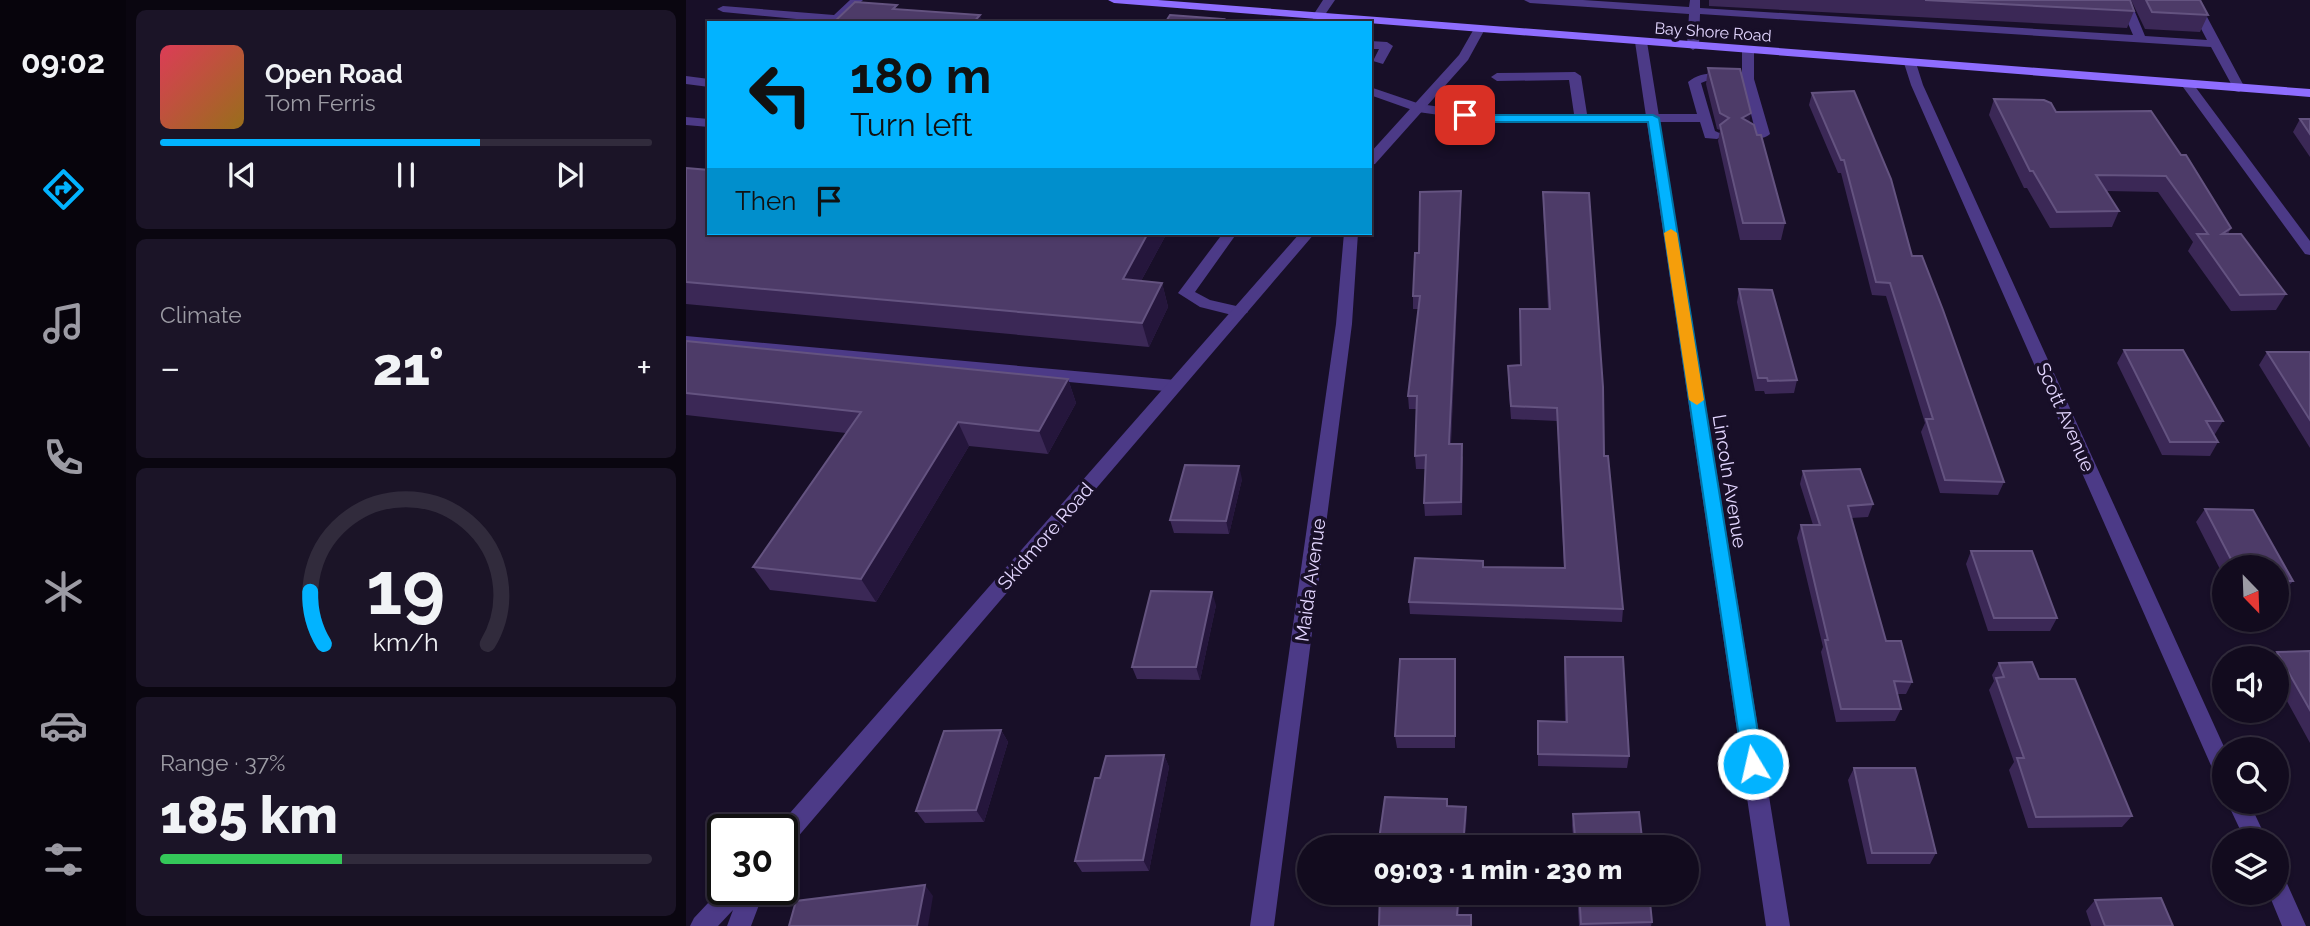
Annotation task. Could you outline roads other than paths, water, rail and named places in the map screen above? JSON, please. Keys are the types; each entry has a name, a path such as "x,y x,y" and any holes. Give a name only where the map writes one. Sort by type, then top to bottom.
{"main road":[{"name":"Bay Shore Road","path":"1114,0 1334,21"},
{"name":"Bay Shore Road","path":"1372,23 2310,93"}],"street":[{"path":"723,9 834,21 857,0"},
{"path":"1316,20 1329,0"},
{"path":"1530,0 1695,5 2216,44"},
{"path":"2124,0 2141,40"},
{"path":"2192,0 2239,88"},
{"path":"1693,46 1695,5"},
{"path":"1372,159 1464,57 1479,29"},
{"name":"Lincoln Avenue","path":"1641,42 1778,926"},
{"path":"1372,45 1387,46 1375,64"},
{"path":"1748,51 1750,112"},
{"name":"Scott Avenue","path":"1910,63 1917,85 2212,743"},
{"path":"1497,77 1575,76 1581,118"},
{"path":"1372,92 1418,108 1489,118 1653,118 1708,113 1694,82 1704,78 1748,79"},
{"path":"686,80 707,83"},
{"path":"2187,84 2310,251"},
{"path":"686,121 707,123"},
{"path":"1229,235 1186,293 1205,304 1240,312"},
{"name":"Skidmore Road","path":"798,820 1306,235"},
{"name":"Maida Avenue","path":"1262,926 1345,324 1351,235"},
{"path":"686,341 1175,386"},
{"path":"702,926 722,905"},
{"path":"739,926 747,905"},
{"path":"2285,905 2294,926"}]}
